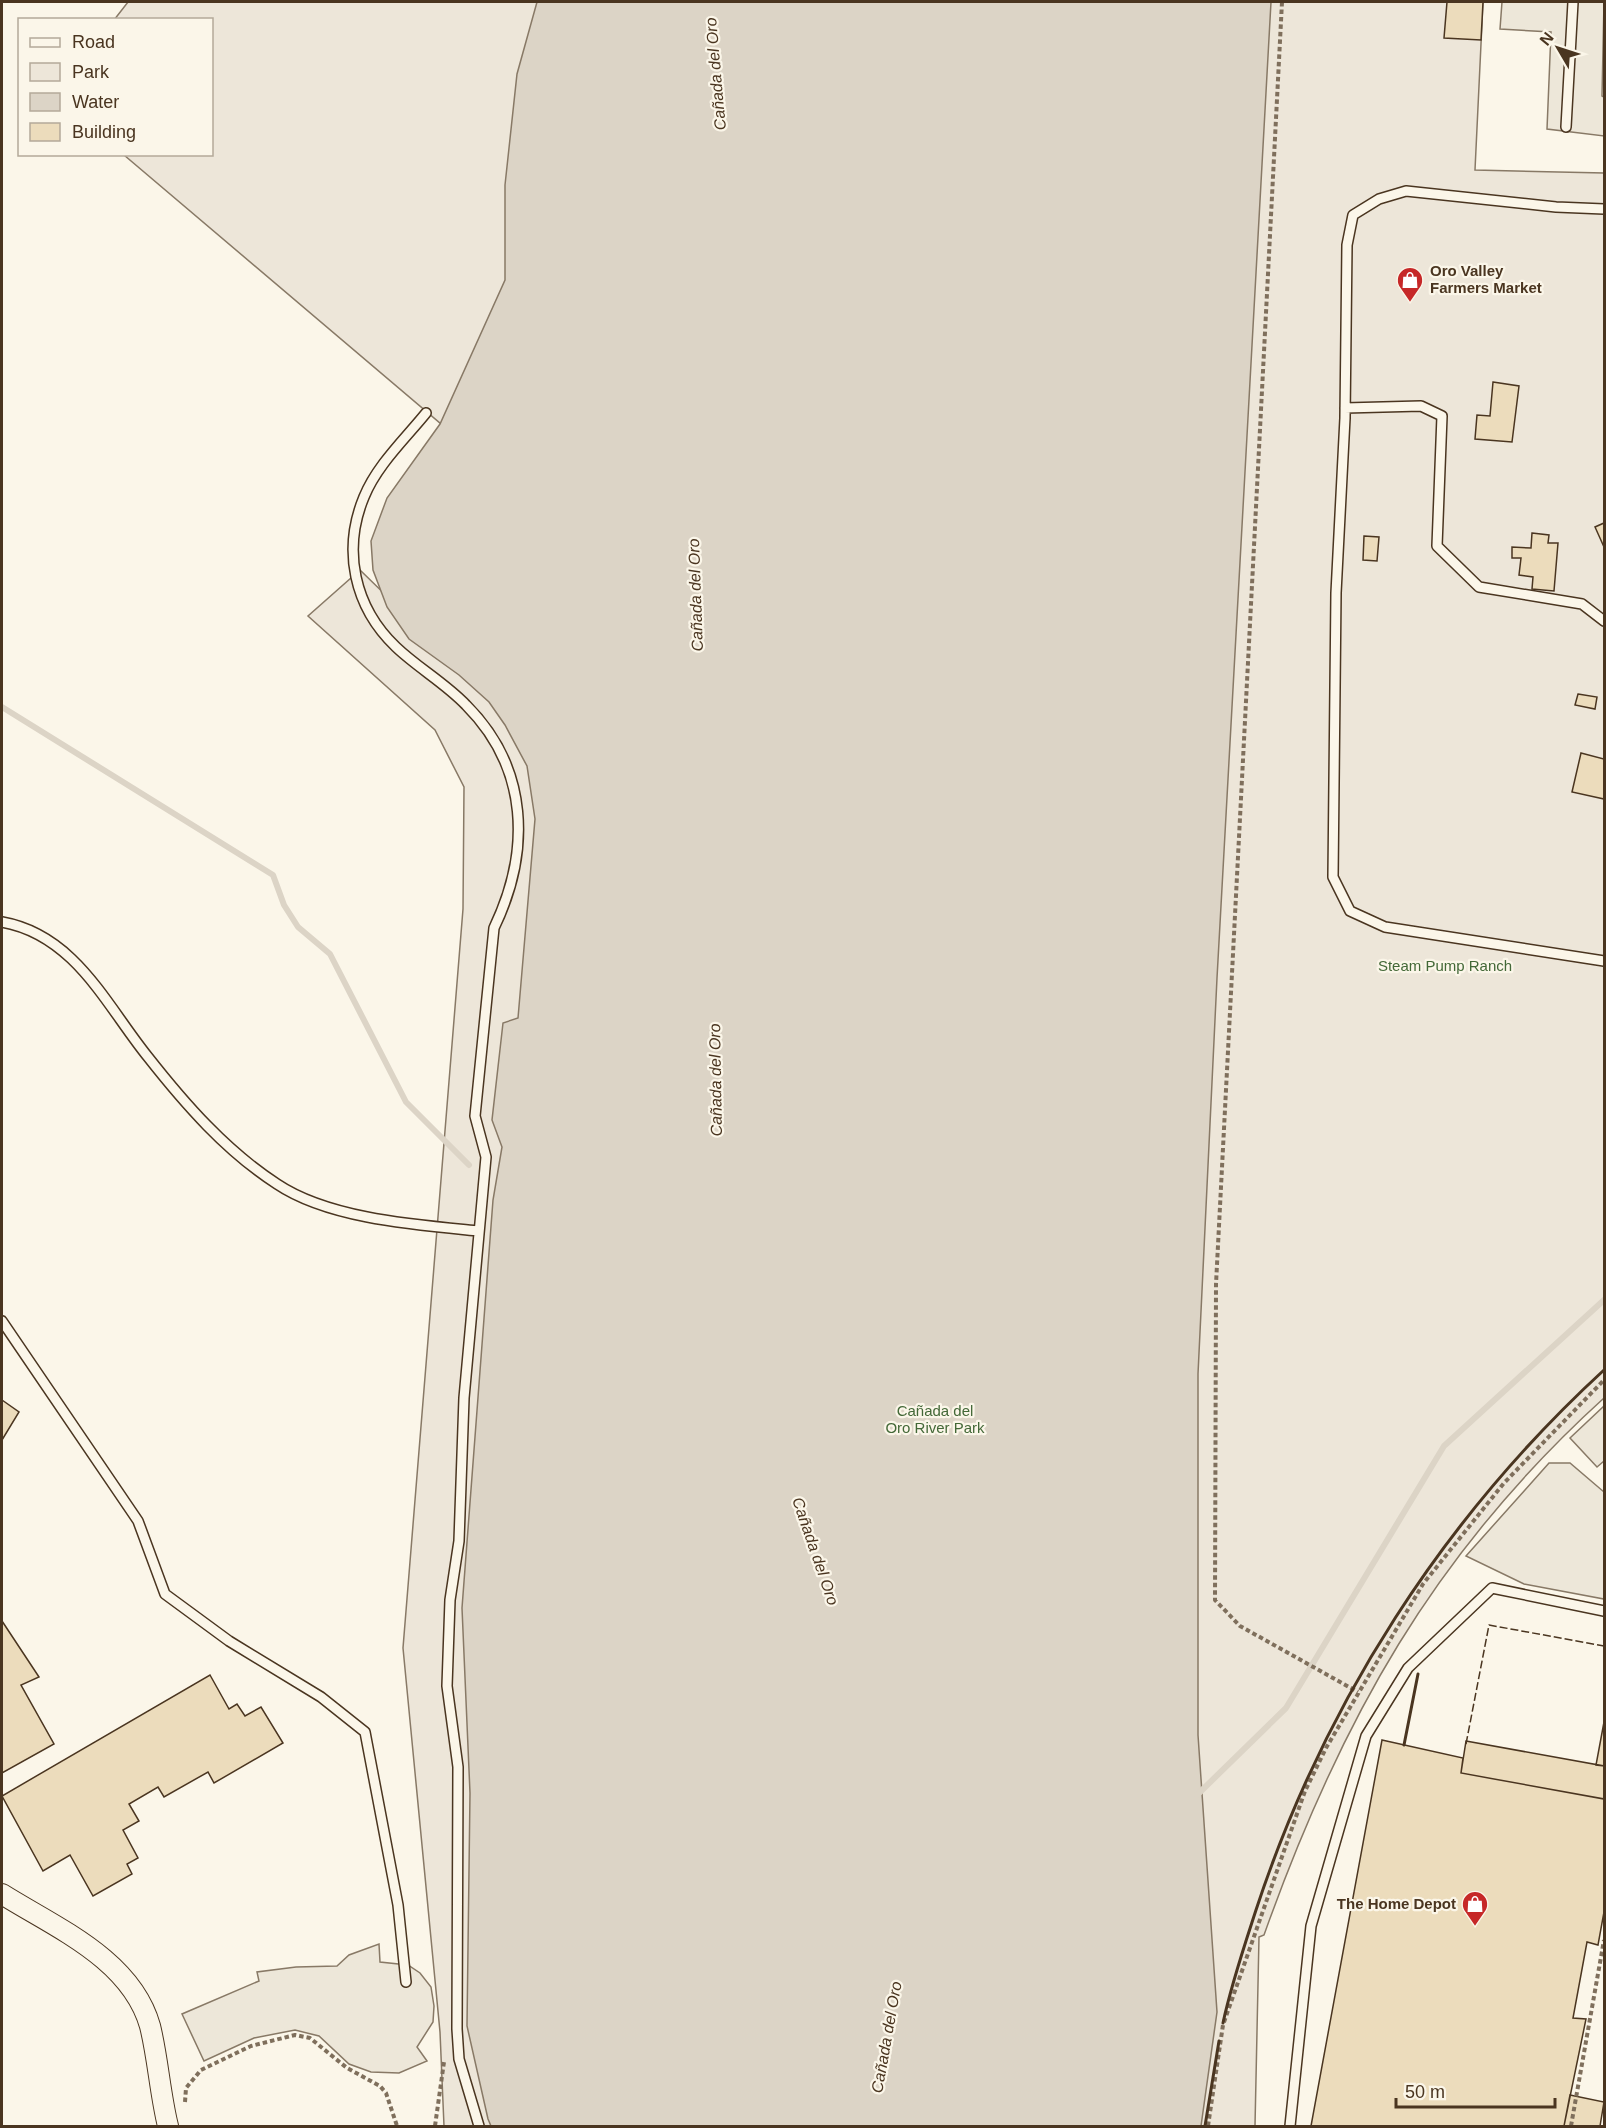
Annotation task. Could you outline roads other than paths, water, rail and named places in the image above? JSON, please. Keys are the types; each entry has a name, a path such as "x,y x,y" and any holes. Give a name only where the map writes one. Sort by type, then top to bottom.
{"street":[{"path":"2,1894 96,1952 118,1972 136,1997 149,2026 159,2090 168,2127"},
{"path":"153,2127 159,2090"}],"lane":[{"path":"1566,127 1573,2"},
{"path":"1605,209 1556,207 1406,191 1379,199 1353,215 1347,245 1345,408 1336,593 1333,877 1350,911 1385,927 1605,961"},
{"path":"1345,408 1421,406 1442,416 1437,546 1479,587 1582,604 1605,621"},
{"path":"426,413 381,467 364,495 356,522 352,563 357,585 379,627 396,646 466,704 482,723 507,765 516,793 519,818 514,877 494,928 475,1116 486,1157 464,1398 459,1541 453,1572 449,1620 447,1686 458,1767 459,2059 478,2127"},
{"path":"2,922 13,924 49,941 80,965 148,1057 225,1145 278,1186 325,1207 392,1220 479,1231"},
{"path":"2,1321 138,1521 165,1594 229,1641 321,1697 365,1732 398,1905 406,1982"},
{"path":"1290,2127 1311,1926 1366,1736 1408,1668 1492,1588 1605,1611"}],"water":[{"name":"Cañada del Oro River Park","path":"537,2 1271,2 1217,978 1198,1374 1198,1735 1217,2012 1201,2126 491,2126 488,2119 467,2026 470,1793 462,1608 493,1200 502,1147 492,1120 503,1023 518,1018 535,819 527,766 505,725 489,702 459,675 409,639 387,607 373,570 371,541 387,498 440,424 505,280 505,185 517,74"}],"waterway":[{"path":"2,707 273,875 284,905 298,927 330,954 406,1102 469,1165"},
{"path":"1197,1795 1286,1708 1444,1446 1604,1300"}],"place":[{"name":"Oro Valley Farmers Market","path":"1410,303"},
{"name":"The Home Depot","path":"1475,1927"}],"water label":[{"name":"Cañada del Oro","path":"715,74"},
{"name":"Cañada del Oro","path":"695,595"},
{"name":"Cañada del Oro","path":"715,1080"},
{"name":"Cañada del Oro","path":"816,1551"},
{"name":"Cañada del Oro","path":"886,2037"}],"park label":[{"name":"Steam Pump Ranch","path":"1445,966"}]}
